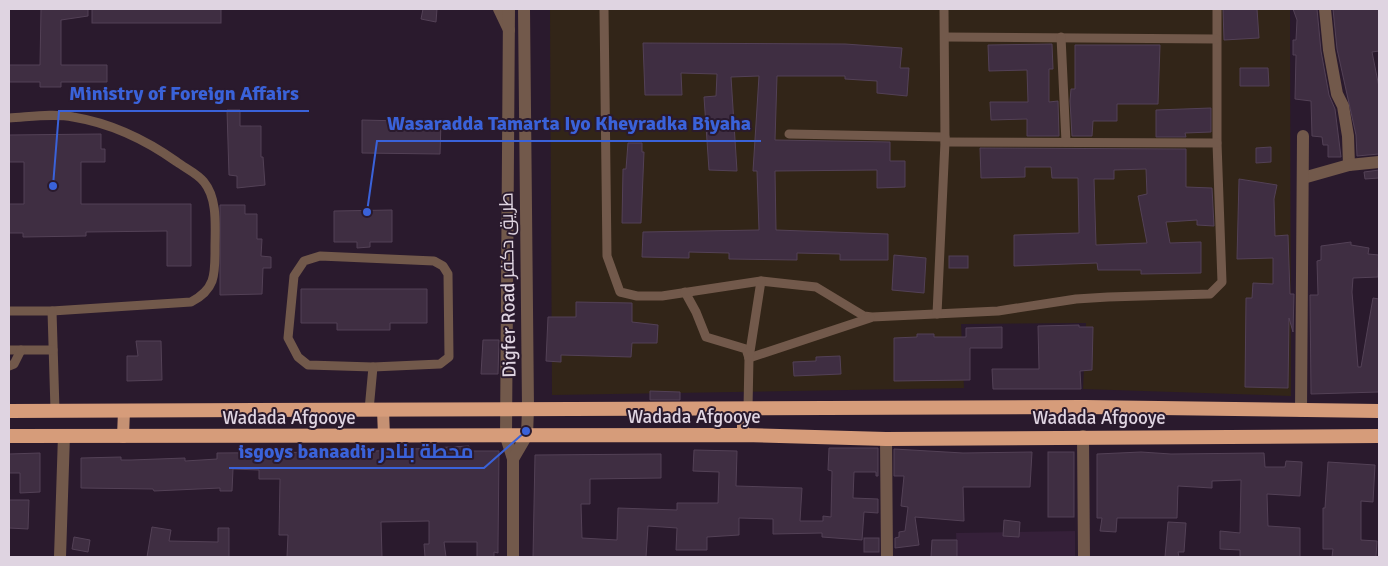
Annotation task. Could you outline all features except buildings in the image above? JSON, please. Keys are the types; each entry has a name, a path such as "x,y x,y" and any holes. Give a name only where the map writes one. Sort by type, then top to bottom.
{"highway":[{"name":"Wadada Afgooye","path":"9,411 1084,407 1379,411"},
{"name":"Wadada Afgooye","path":"9,436 506,437 528,435 743,435 886,439 1083,436 1379,436"}],"main road":[{"path":"743,435 745,408"},
{"path":"123,437 124,410"},
{"path":"383,410 384,436"}],"street":[{"path":"499,9 509,30"},
{"name":"Digfer Road طريق دكفر","path":"509,9 506,437 513,459"},
{"name":"Digfer Road طريق دكفر","path":"524,9 528,435"},
{"path":"1325,9 1329,50 1337,94 1343,106 1348,136 1349,165"},
{"path":"1301,411 1303,136"},
{"path":"1303,178 1349,165 1379,162"},
{"path":"60,557 64,435"},
{"path":"513,557 513,459 528,435"},
{"path":"1083,436 1084,557"},
{"path":"886,439 887,557"}],"lane":[{"path":"604,9 607,256 620,292 637,296 761,282 816,287 864,316 872,318"},
{"path":"937,314 945,140 944,9"},
{"path":"750,358 872,318 998,311 1084,298 1210,294 1222,282 1217,144 1217,9"},
{"path":"945,37 1216,39"},
{"path":"1061,37 1066,142"},
{"path":"9,118 72,117 130,134 159,149 204,181 212,197 215,214 215,256 212,284 206,294 191,302 52,311 9,311"},
{"path":"789,134 945,140 1217,144"},
{"path":"320,256 434,261 443,266 448,274 448,356 440,364 373,367 308,365 298,357 288,338 294,276 304,261 320,256"},
{"path":"745,408 761,282"},
{"path":"685,292 696,312 706,337 746,349 750,358"},
{"path":"52,311 54,410"},
{"path":"9,350 52,350"},
{"path":"9,366 14,364 22,350"},
{"path":"368,410 373,367"}],"shaded area":[{"path":"550,9 1290,9 1291,396 1083,389 1086,323 961,324 964,388 552,395"},
{"path":"1075,531 1075,557 957,557 956,533"}],"place":[{"name":"Ministry of Foreign Affairs","path":"53,186"},
{"name":"Wasaradda Tamarta Iyo Kheyradka Biyaha","path":"367,212"},
{"name":"isgoys banaadir محطة بنادر","path":"526,431"}]}
